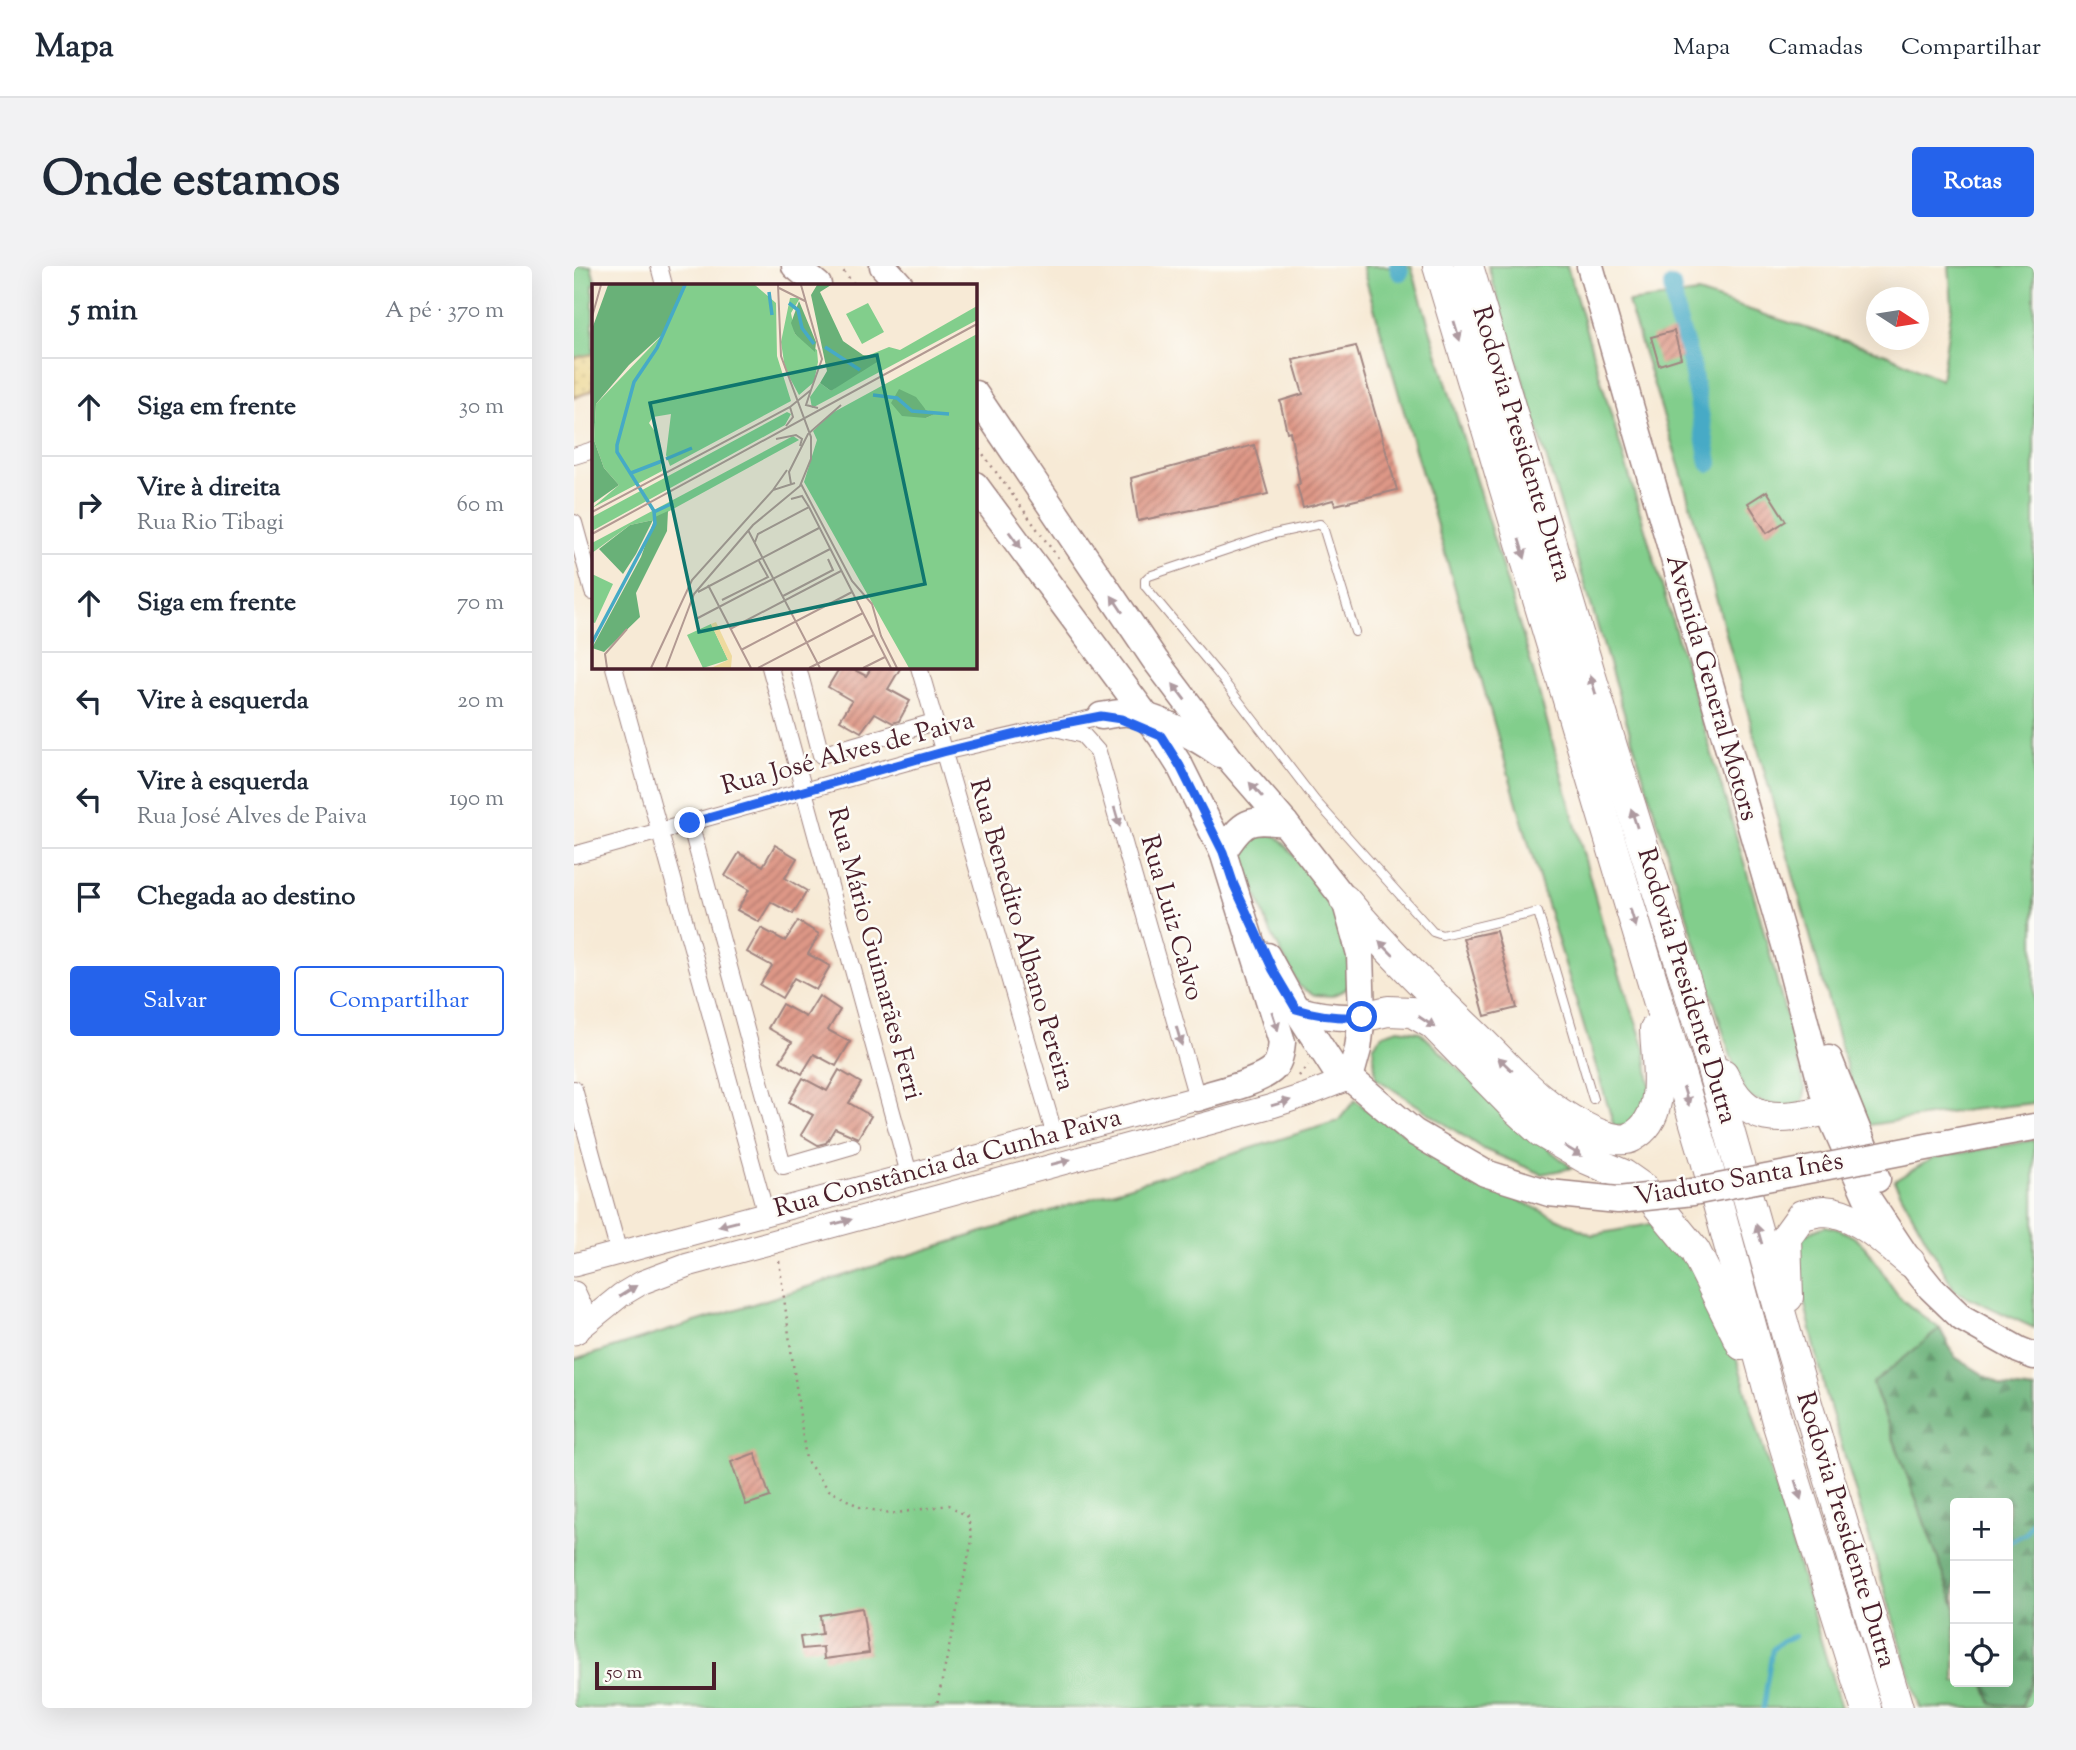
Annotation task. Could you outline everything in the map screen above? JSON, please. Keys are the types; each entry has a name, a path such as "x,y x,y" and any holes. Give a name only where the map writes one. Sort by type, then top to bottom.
{"highway":[{"name":"Rodovia Presidente Dutra","path":"1438,266 1706,1160 1778,1425 1866,1708"},
{"name":"Rodovia Presidente Dutra","path":"1468,266 1609,737 1699,1023 1790,1347 1898,1708"},
{"path":"1345,900 1379,942 1540,1099 1592,1132 1618,1141 1632,1138 1645,1127 1655,1111 1658,1094 1653,984"},
{"path":"1362,1017 1388,1012 1412,1012 1433,1024 1541,1132 1587,1159 1624,1175 1644,1189 1695,1251 1730,1318 1778,1425"},
{"path":"1699,1023 1731,1090 1745,1107 1765,1116 1785,1117 1828,1110"},
{"path":"1790,1347 1786,1237 1802,1215 1822,1210 1840,1213 1863,1225 1910,1262"}],"main road":[{"path":"794,266 816,284"},
{"path":"883,266 899,284"},
{"name":"Avenida General Motors","path":"1590,266 1787,952 1828,1110 1866,1196 1910,1262"},
{"path":"976,395 1155,660 1233,763 1285,823 1345,900 1360,954 1362,1017 1358,1049 1350,1078"},
{"path":"976,486 1147,717 1180,766 1223,852 1282,1042 1280,1057 1273,1069 1260,1078 1197,1098"},
{"path":"1147,717 1148,685 1154,674 1155,660"},
{"path":"1101,716 1126,712 1147,717 1207,744 1233,763"},
{"path":"1223,852 1242,826 1256,820 1285,823"},
{"name":"Viaduto Santa Inês","path":"1234,885 1273,970 1334,1068 1350,1078 1414,1132 1485,1173 1549,1193 1618,1200 1693,1192 2034,1127"},
{"path":"1787,952 1910,1262 1931,1288 1962,1318 2034,1356"},
{"path":"1296,1009 1341,1018 1362,1017"},
{"path":"1828,1110 1846,1119 1858,1131"}],"street":[{"path":"659,266 664,284"},
{"path":"574,456 592,450"},
{"path":"574,523 592,588"},
{"path":"614,668 766,1214"},
{"name":"Rua Mário Guimarães Ferri","path":"770,668 909,1174"},
{"path":"798,668 821,755 934,722"},
{"name":"Rua Benedito Albano Pereira","path":"919,668 1055,1136"},
{"name":"Rua José Alves de Paiva","path":"574,855 943,752 1101,716"},
{"name":"Rua Luiz Calvo","path":"1049,726 1083,735 1098,752 1197,1098"},
{"path":"690,823 783,1166 852,1146"},
{"name":"Rua Constância da Cunha Paiva","path":"576,1332 621,1295 642,1282 688,1265 1272,1106 1350,1078"},
{"path":"574,1089 619,1253"},
{"name":"Rua Constância da Cunha Paiva","path":"574,1265 1197,1098"},
{"path":"574,1293 580,1306 576,1332"}],"lane":[{"path":"1355,632 1320,524 1274,534 1149,576 1145,580 1145,586 1219,675 1315,800 1433,932 1442,935 1538,912 1593,1099"}],"path":[{"path":"839,266 854,284"},
{"path":"776,1240 806,1460 829,1490 860,1507 890,1514 949,1505 968,1517 972,1540 937,1704"}],"green space":[{"path":"574,266 591,266 596,284 592,284 592,354 574,358"},
{"path":"1362,266 1411,266 1529,656 1604,929 1645,1048 1651,1091 1639,1119 1626,1126 1614,1126 1532,855"},
{"path":"1488,266 1567,266 1759,913 1805,1088 1804,1100 1789,1110 1747,1097 1731,1057"},
{"path":"1949,266 2034,266 2034,1103 1863,1126 1681,472 1628,302 1698,293 1866,348 1866,350 1889,355 1941,380 1952,306"},
{"path":"1270,831 1331,898 1352,970 1348,988 1332,996 1315,995 1299,986 1271,933 1243,860 1245,840 1255,834"},
{"path":"1398,1029 1420,1032 1510,1118 1572,1168 1542,1174 1483,1149 1376,1078 1373,1046 1383,1034"},
{"path":"1355,1100 1483,1183 1592,1235 1655,1223 1691,1261 1737,1360 1841,1708 574,1708 574,1360 1338,1121"},
{"path":"2034,1140 2034,1328 1955,1291 1894,1181 1933,1158"},
{"path":"1826,1226 1841,1230 1862,1243 1898,1295 1940,1329 1873,1384 1950,1592 1950,1687 1986,1687 1992,1704 2022,1706 2034,1674 2034,1708 1920,1708 1825,1390 1796,1266 1801,1239"},
{"path":"1940,1329 1955,1357 2002,1386 2034,1390 2034,1674 2022,1706 1992,1704 1986,1687 2013,1687 2013,1498 1950,1498 1950,1591 1873,1383"}],"sand":[{"path":"592,354 592,390 574,398 574,358"}],"building":[{"path":"1674,331 1681,358 1659,365 1651,337"},
{"path":"1356,346 1397,490 1335,505 1333,500 1303,508 1290,431 1287,432 1280,401 1303,394 1293,360"},
{"path":"1254,445 1268,494 1138,521 1131,478"},
{"path":"1767,491 1786,521 1767,533 1748,503"},
{"path":"839,668 851,668 866,676 871,668 900,668 888,689 910,701 899,721 893,723 875,713 861,732 840,720 852,701 828,687"},
{"path":"775,845 797,858 785,878 807,891 793,914 771,902 759,922 737,910 749,890 725,876 739,853 763,866"},
{"path":"798,921 819,934 808,954 830,966 816,990 794,978 782,998 760,985 772,966 747,952 761,928 785,941"},
{"path":"1496,931 1517,1008 1485,1016 1463,938"},
{"path":"819,996 840,1010 828,1030 850,1042 836,1066 814,1054 802,1074 780,1061 792,1042 768,1028 782,1004 806,1017"},
{"path":"839,1070 861,1083 849,1103 871,1116 858,1138 835,1128 826,1143 818,1145 801,1135 813,1115 789,1102 803,1078 827,1091"},
{"path":"755,1453 770,1497 746,1505 731,1462"},
{"path":"862,1608 869,1653 824,1659 823,1647 802,1649 800,1637 822,1634 820,1615"}],"waterway":[{"path":"1398,266 1400,272"},
{"path":"1672,286 1677,317 1691,363 1709,463"},
{"path":"2013,1540 2026,1533 2034,1518"},
{"path":"1763,1708 1772,1650 1783,1640 1795,1636"}],"route":[{"path":"690,823 943,752 1049,726 1101,716 1121,719 1161,736 1180,766 1223,852 1234,885 1273,970 1296,1009 1341,1018 1362,1017"}]}
